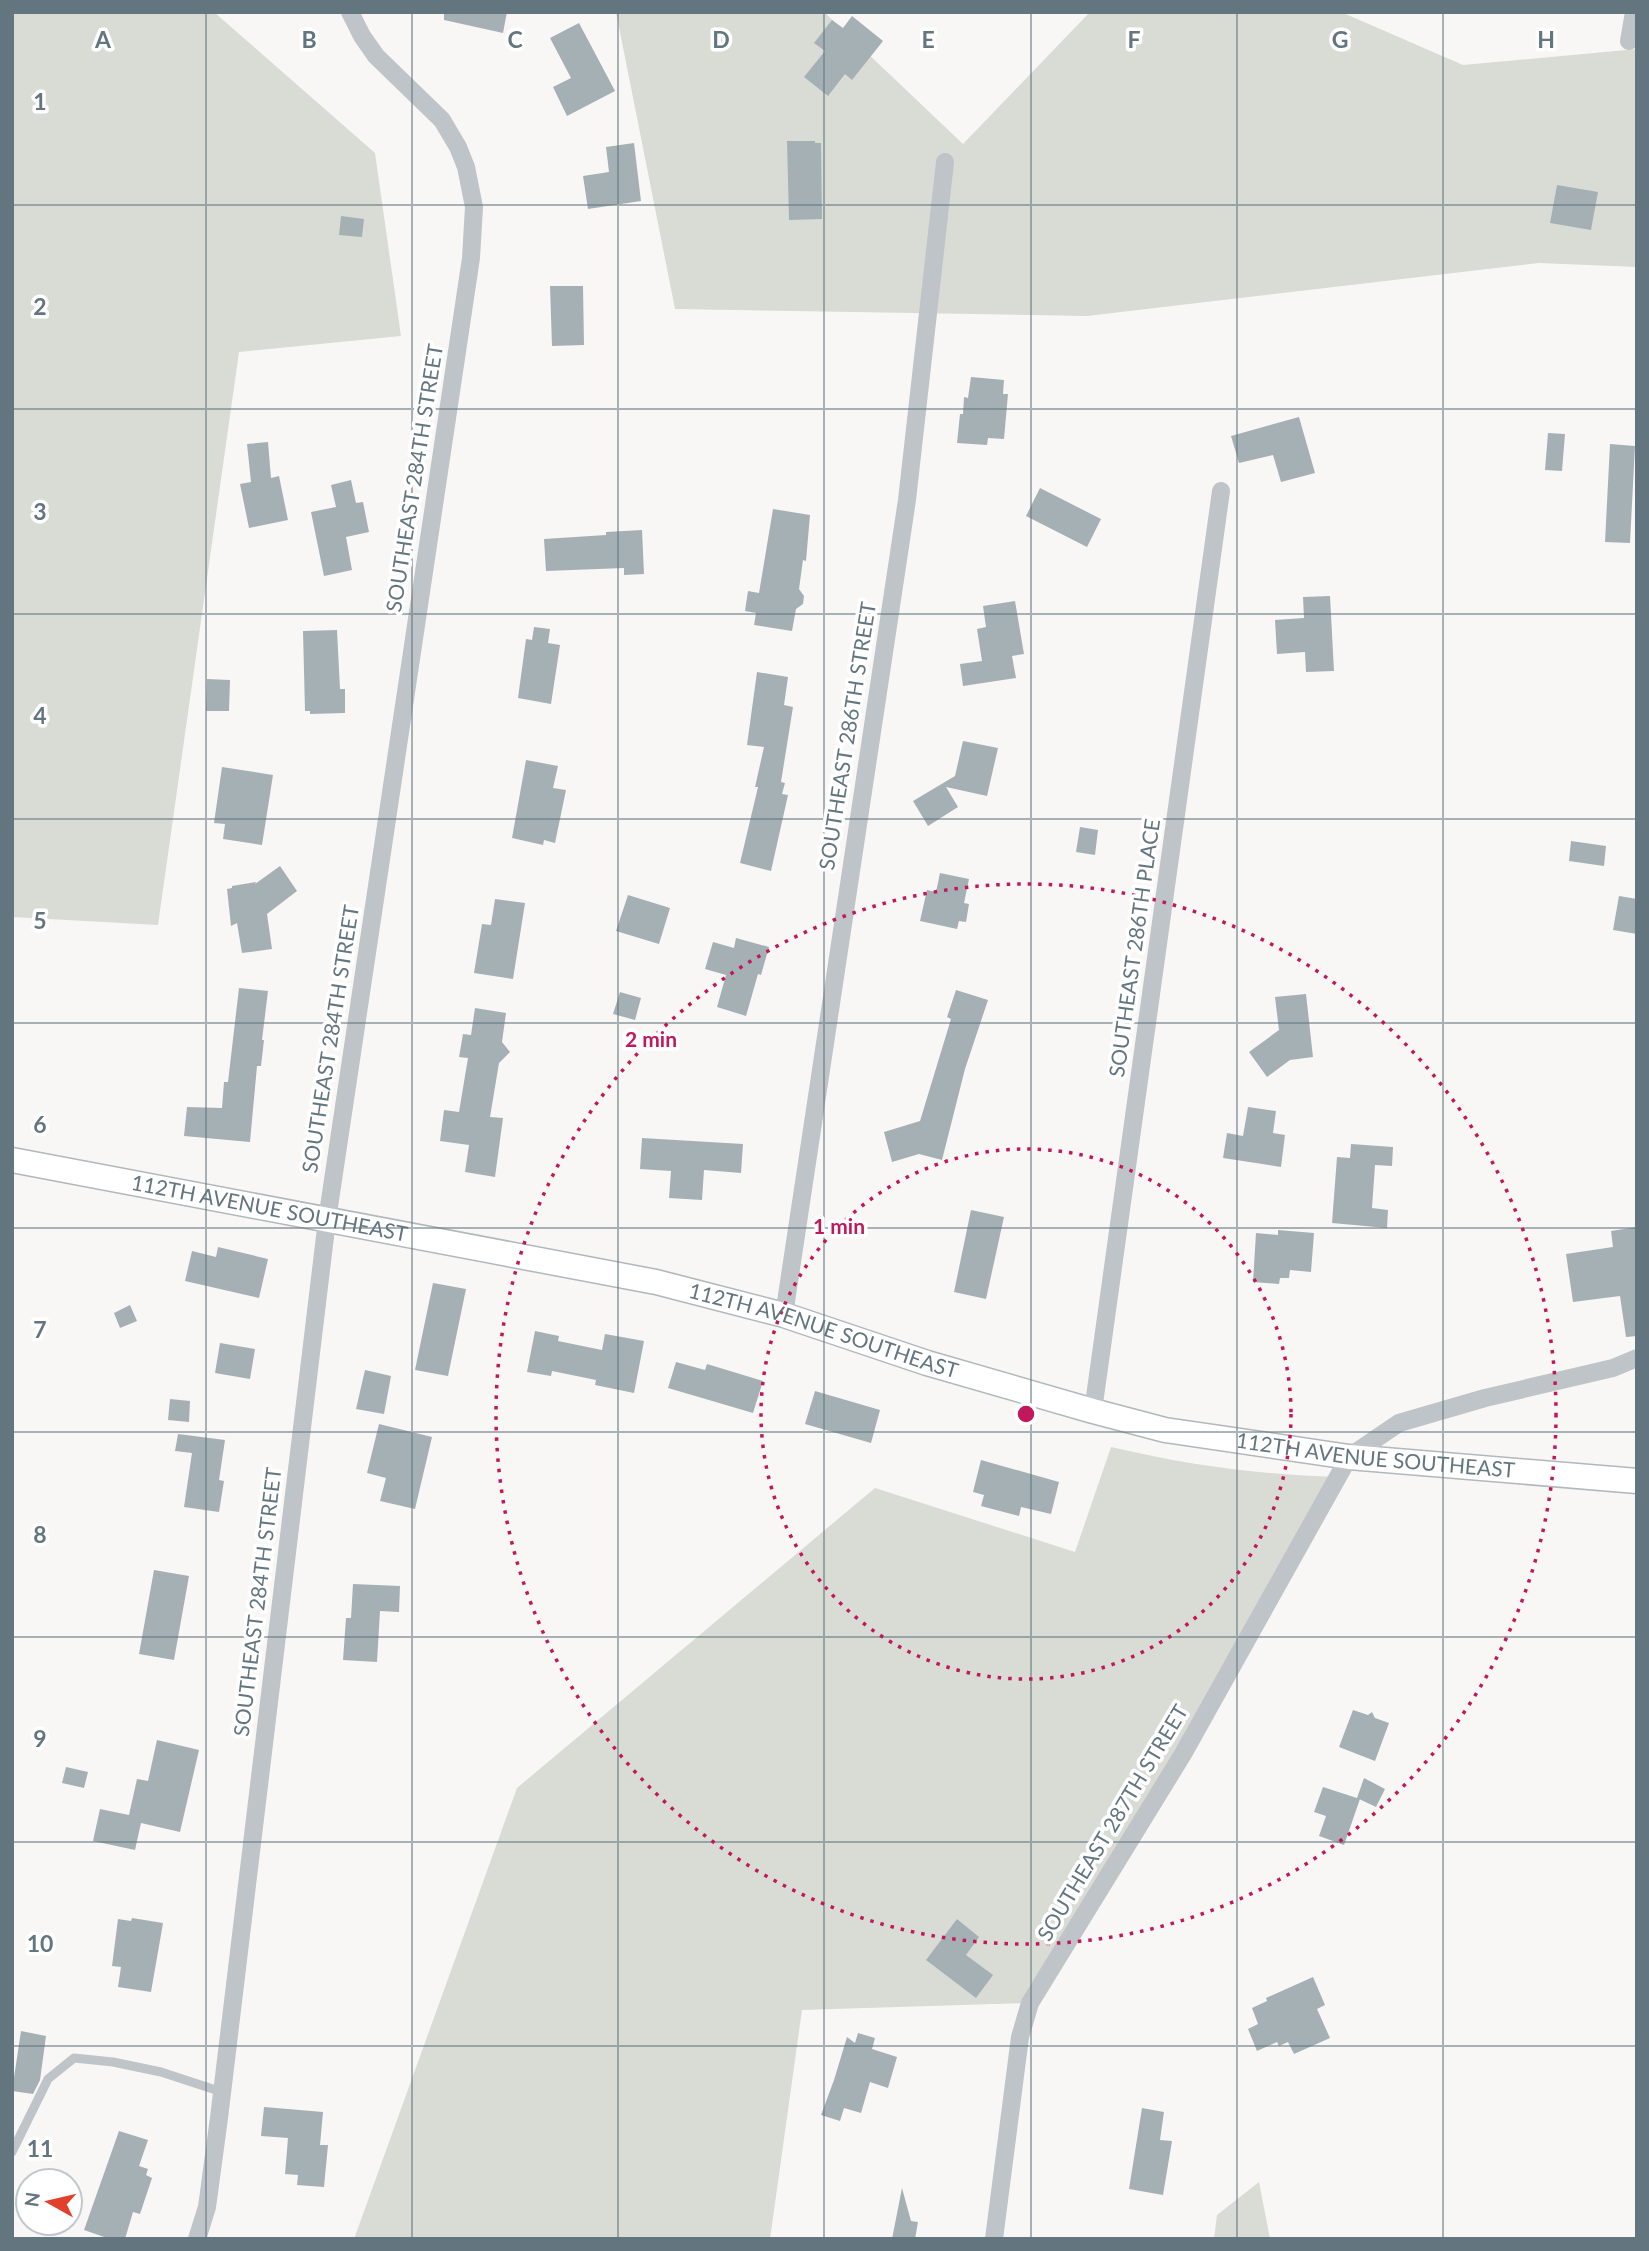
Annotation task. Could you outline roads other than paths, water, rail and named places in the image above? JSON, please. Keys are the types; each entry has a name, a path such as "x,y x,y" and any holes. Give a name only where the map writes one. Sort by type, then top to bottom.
{"street":[{"name":"SOUTHEAST 284TH STREET","path":"197,2239 207,2207 222,2092 327,1220 471,258 474,207 466,167 458,147 442,120 376,56 362,36 351,12"},
{"path":"1629,41 1634,12"},
{"name":"SOUTHEAST 286TH STREET","path":"784,1315 907,500 945,162"},
{"name":"SOUTHEAST 286TH PLACE","path":"1093,1411 1221,491"},
{"name":"112TH AVENUE SOUTHEAST","path":"12,1160 656,1282 784,1315 927,1363 1165,1430 1349,1457 1637,1481"},
{"path":"1349,1457 1398,1423 1485,1398 1614,1367 1637,1358"},
{"name":"SOUTHEAST 287TH STREET","path":"994,2239 1020,2037 1030,2003 1183,1754 1349,1457"}],"lane":[{"path":"12,2152 48,2079 74,2058 113,2062 161,2072 222,2092"}]}
